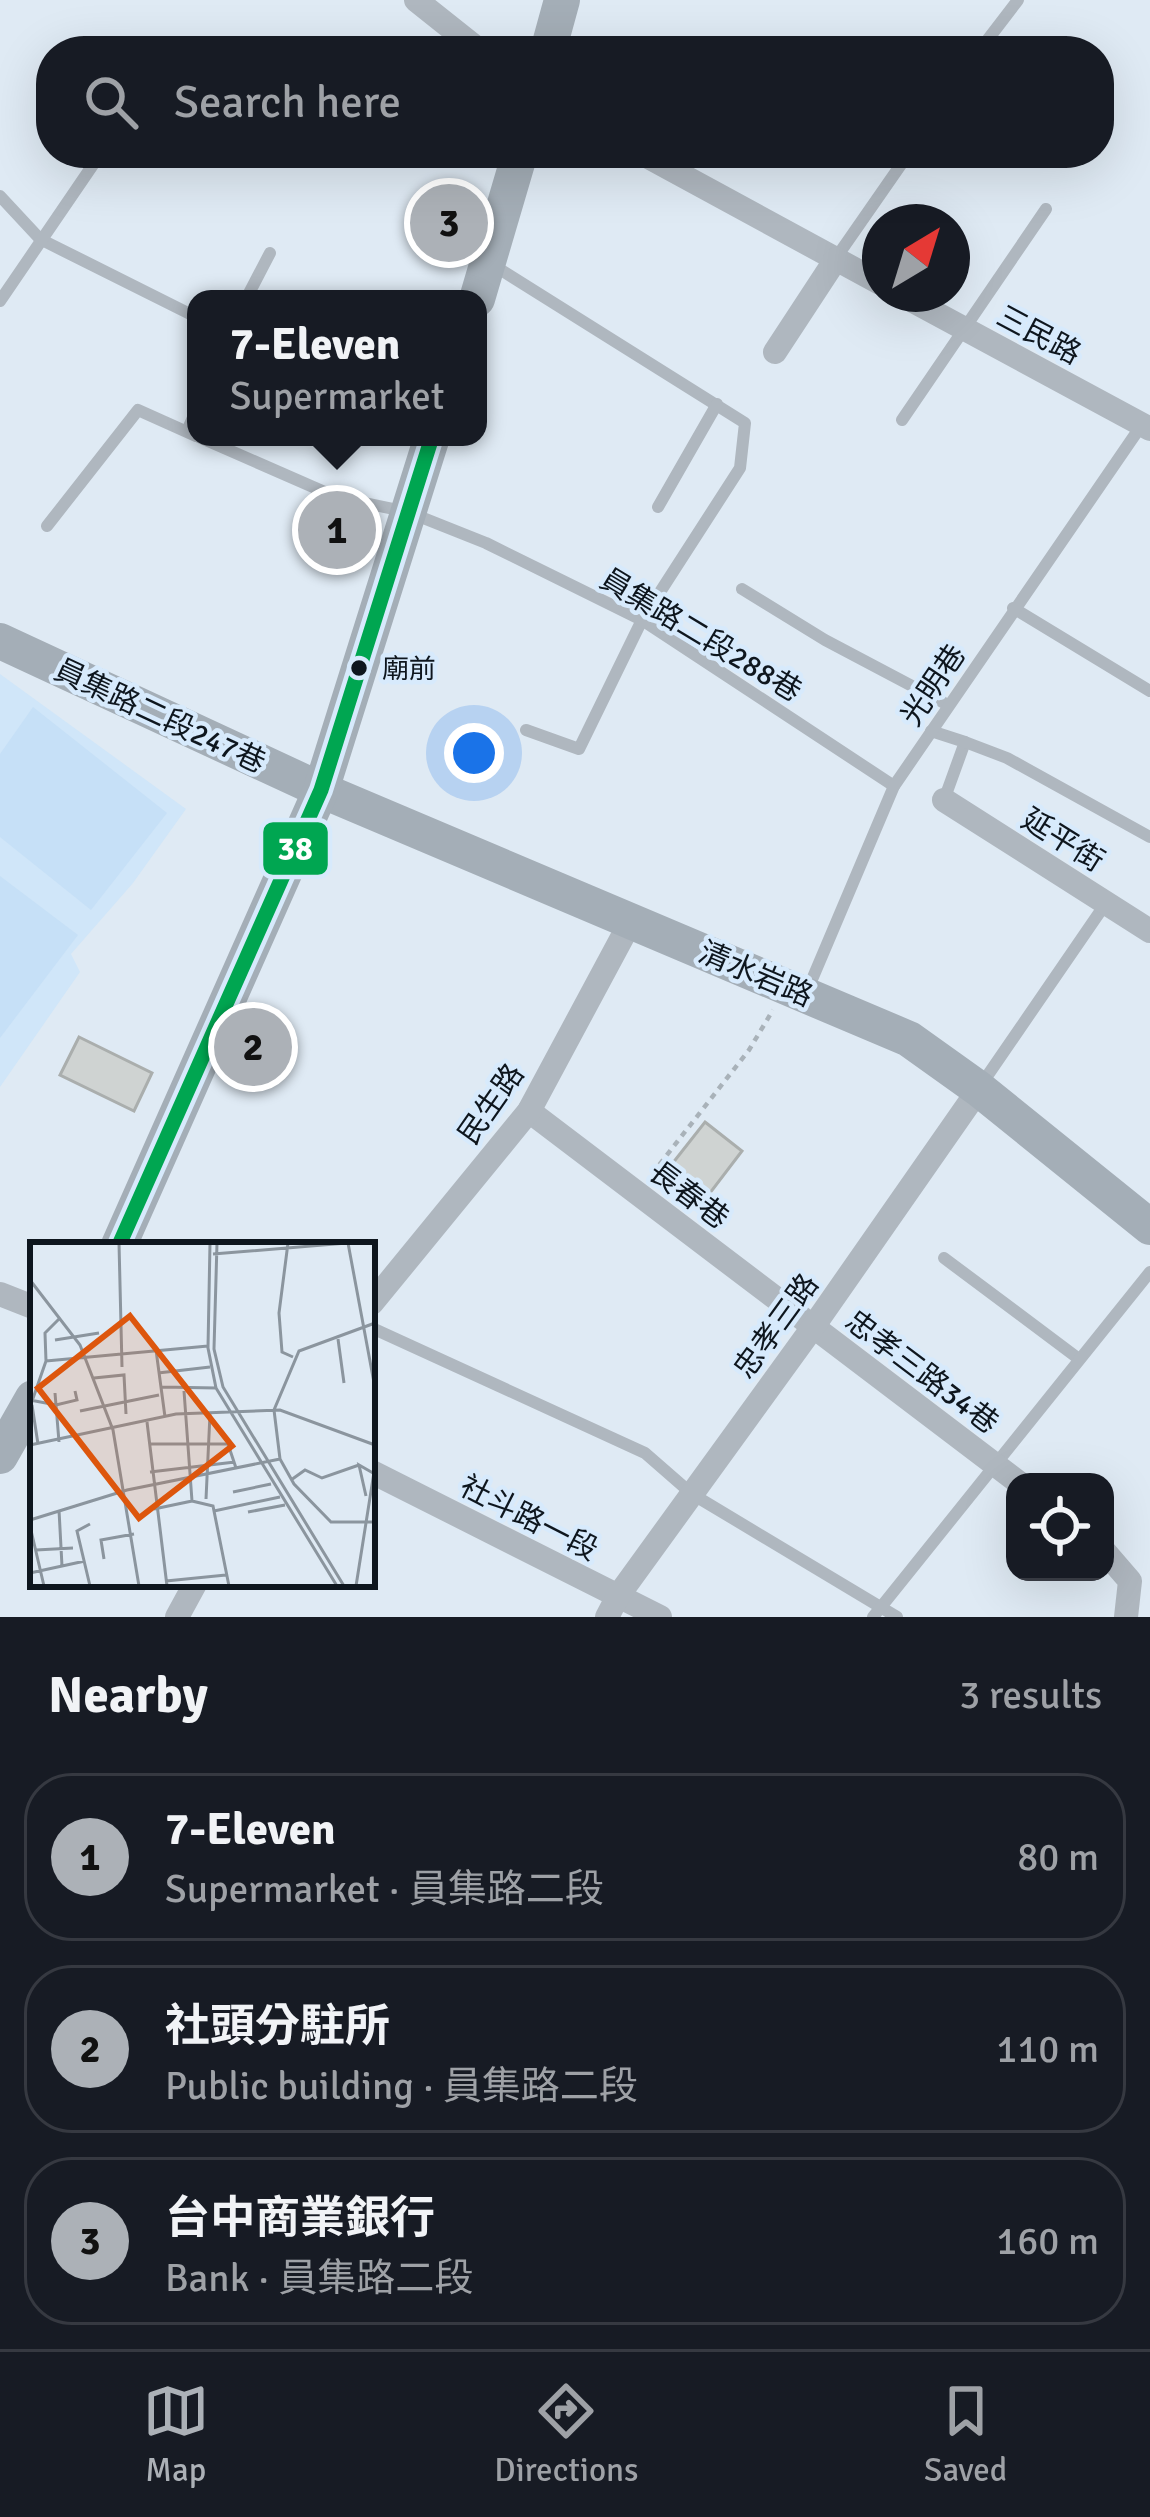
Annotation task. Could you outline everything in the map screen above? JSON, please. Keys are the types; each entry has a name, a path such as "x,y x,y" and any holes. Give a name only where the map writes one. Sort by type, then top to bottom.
{"street":[{"path":"416,0 461,36"},
{"path":"552,36 562,0"},
{"path":"480,290 516,168"},
{"path":"669,168 862,273"},
{"path":"776,352 836,259"},
{"name":"三民路","path":"933,312 1146,427"},
{"path":"120,1242 321,790 429,446"},
{"name":"員集路二段247巷","path":"0,641 321,790"},
{"name":"清水岩路","path":"321,790 909,1039 979,1088 1150,1227"},
{"name":"延平街","path":"944,800 1150,931"},
{"name":"民生路","path":"375,1299 529,1111 631,921"},
{"name":"忠孝三路","path":"612,1606 979,1088"},
{"name":"長春巷","path":"529,1111 814,1327"},
{"path":"0,1294 30,1306"},
{"name":"忠孝三路34巷","path":"814,1327 1006,1473"},
{"path":"0,1456 30,1403"},
{"name":"社斗路一段","path":"375,1474 612,1606 660,1617"},
{"path":"1114,1562 1130,1580 1126,1617"},
{"path":"177,1617 193,1587"}],"lane":[{"path":"990,36 1018,0"},
{"path":"0,301 90,168"},
{"path":"836,259 899,168"},
{"path":"0,196 40,238 187,312"},
{"path":"902,421 1046,209"},
{"path":"251,290 270,253"},
{"path":"489,262 745,422 740,468 642,620 579,748 526,730"},
{"path":"658,507 717,404"},
{"name":"員集路二段288巷","path":"47,526 138,410 187,432"},
{"name":"光明巷","path":"796,991 894,786 1013,608 1146,427"},
{"name":"員集路二段288巷","path":"219,446 336,497 408,512 486,543 642,620 894,786"},
{"path":"742,589 825,640 948,705"},
{"path":"1013,608 1150,691"},
{"path":"931,731 1007,758 1150,837"},
{"path":"944,800 965,742"},
{"path":"979,1088 1106,903"},
{"path":"944,1258 1079,1359"},
{"path":"877,1611 1150,1271"},
{"path":"375,1329 645,1453 692,1494 877,1611 897,1617"}],"path":[{"path":"637,1193 796,991"}],"shaded area":[{"path":"0,674 186,809 133,883 71,954 80,972 0,1087"},
{"path":"33,707 167,813 91,910 0,837 0,754"},
{"path":"0,876 78,935 0,1038"}],"building":[{"path":"79,1037 152,1073 134,1111 60,1075"},
{"path":"705,1122 742,1151 710,1193 672,1164"}],"transit line":[{"name":"38","path":"120,1242 321,790 429,446"}],"place":[{"name":"台中商業銀行","path":"449,223"},
{"name":"7-Eleven","path":"337,530"},
{"name":"廟前","path":"359,668"},
{"name":"社頭分駐所","path":"253,1047"}]}
